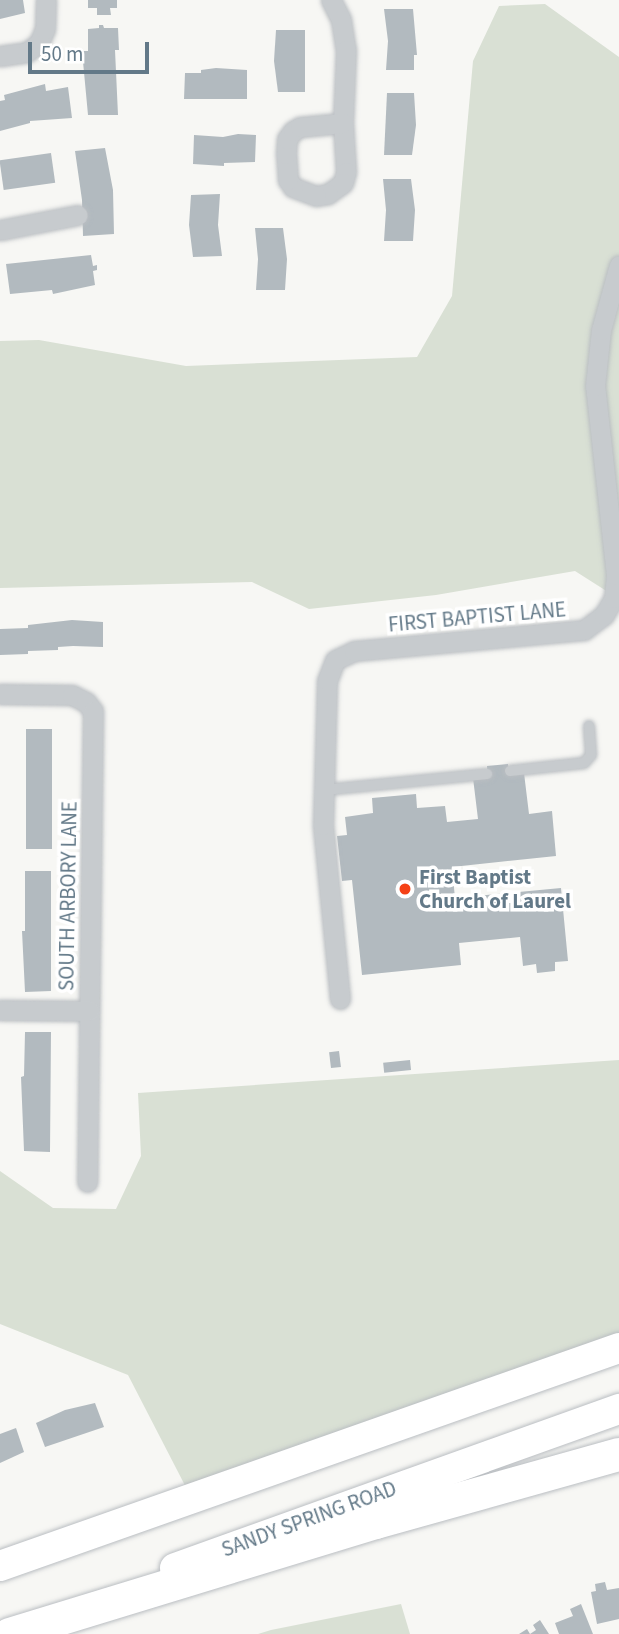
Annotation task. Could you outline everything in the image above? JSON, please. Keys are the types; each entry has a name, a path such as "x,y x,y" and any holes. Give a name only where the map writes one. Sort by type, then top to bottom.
{"highway":[{"path":"9,1634 374,1522 619,1454"}],"main road":[{"path":"0,1566 619,1348"},
{"name":"SANDY SPRING ROAD","path":"1,1634 354,1502 619,1409"}],"street":[{"path":"0,57 27,52 39,43 46,29 46,0"},
{"path":"331,0 341,20 346,50 344,124"},
{"path":"0,230 78,215"},
{"name":"FIRST BAPTIST LANE","path":"340,999 326,867 324,790 327,681 335,660 355,651 584,630 604,615 614,598 616,575 595,386 601,330 619,265"},
{"name":"SOUTH ARBORY LANE","path":"0,694 72,695 86,702 93,711 87,1182"},
{"path":"0,1010 89,1011"}],"lane":[{"path":"510,771 584,763 591,755 589,726"},
{"path":"324,790 487,774"}],"shaded area":[{"path":"545,4 619,57 619,599 575,571 436,595 309,609 252,582 0,588 0,341 39,340 186,366 417,357 452,296 473,61 499,6"},
{"path":"619,1060 619,1348 192,1499 128,1375 0,1324 0,1171 53,1208 116,1209 141,1156 138,1093"},
{"path":"401,1604 410,1634 258,1634 271,1630"}],"building":[{"path":"0,0 23,0 25,13 0,19"},
{"path":"88,0 117,0 117,8 110,8 111,15 97,15 97,8 88,8"},
{"path":"384,9 413,9 417,55 414,55 414,70 386,70 388,41"},
{"path":"99,25 104,28 118,28 119,50 115,50 118,115 88,115 82,51 88,51 88,29 99,28"},
{"path":"276,30 305,30 305,92 278,92 274,61"},
{"path":"201,70 247,70 247,99 184,99 185,73 201,73"},
{"path":"45,84 46,91 68,87 72,118 30,121 0,131 0,101 5,100 4,95"},
{"path":"387,93 414,93 416,125 412,155 384,155"},
{"path":"194,135 223,137 256,135 255,162 224,163 224,166 193,164"},
{"path":"105,148 113,190 114,234 83,236 82,200 75,151"},
{"path":"51,153 55,183 4,190 0,160"},
{"path":"383,179 411,179 415,210 413,241 384,241 386,210"},
{"path":"220,194 218,225 222,256 193,257 189,225 191,195"},
{"path":"255,228 283,228 287,259 285,290 256,290 258,259"},
{"path":"91,255 93,266 97,265 97,270 93,271 95,285 53,294 52,290 10,294 6,264"},
{"path":"72,620 103,622 103,647 58,647 58,650 0,655 0,629 28,628 28,625"},
{"path":"26,729 52,729 52,849 26,849"},
{"path":"508,764 509,774 524,773 529,814 552,811 556,856 452,867 455,898 561,888 568,961 555,962 555,971 537,973 536,964 523,966 520,937 459,943 461,965 362,975 352,880 342,881 337,836 347,835 345,817 373,813 372,798 416,794 417,808 445,806 447,822 478,819 473,778 488,777 487,766"},
{"path":"25,871 51,871 51,991 25,992 22,931 25,931"},
{"path":"25,1032 51,1032 50,1152 24,1151 21,1077 24,1076"},
{"path":"339,1051 341,1067 331,1068 329,1052"},
{"path":"410,1060 411,1070 384,1073 383,1063"},
{"path":"95,1403 104,1427 45,1447 36,1423 65,1410"},
{"path":"16,1428 24,1452 0,1463 0,1434"},
{"path":"605,1582 607,1590 619,1588 619,1619 597,1624 591,1592 596,1591 595,1584"},
{"path":"581,1604 593,1634 559,1634 555,1623 573,1616 570,1609"},
{"path":"540,1620 549,1634 530,1634 536,1630 533,1625"}],"place":[{"name":"First Baptist Church of Laurel","path":"405,889"}]}
